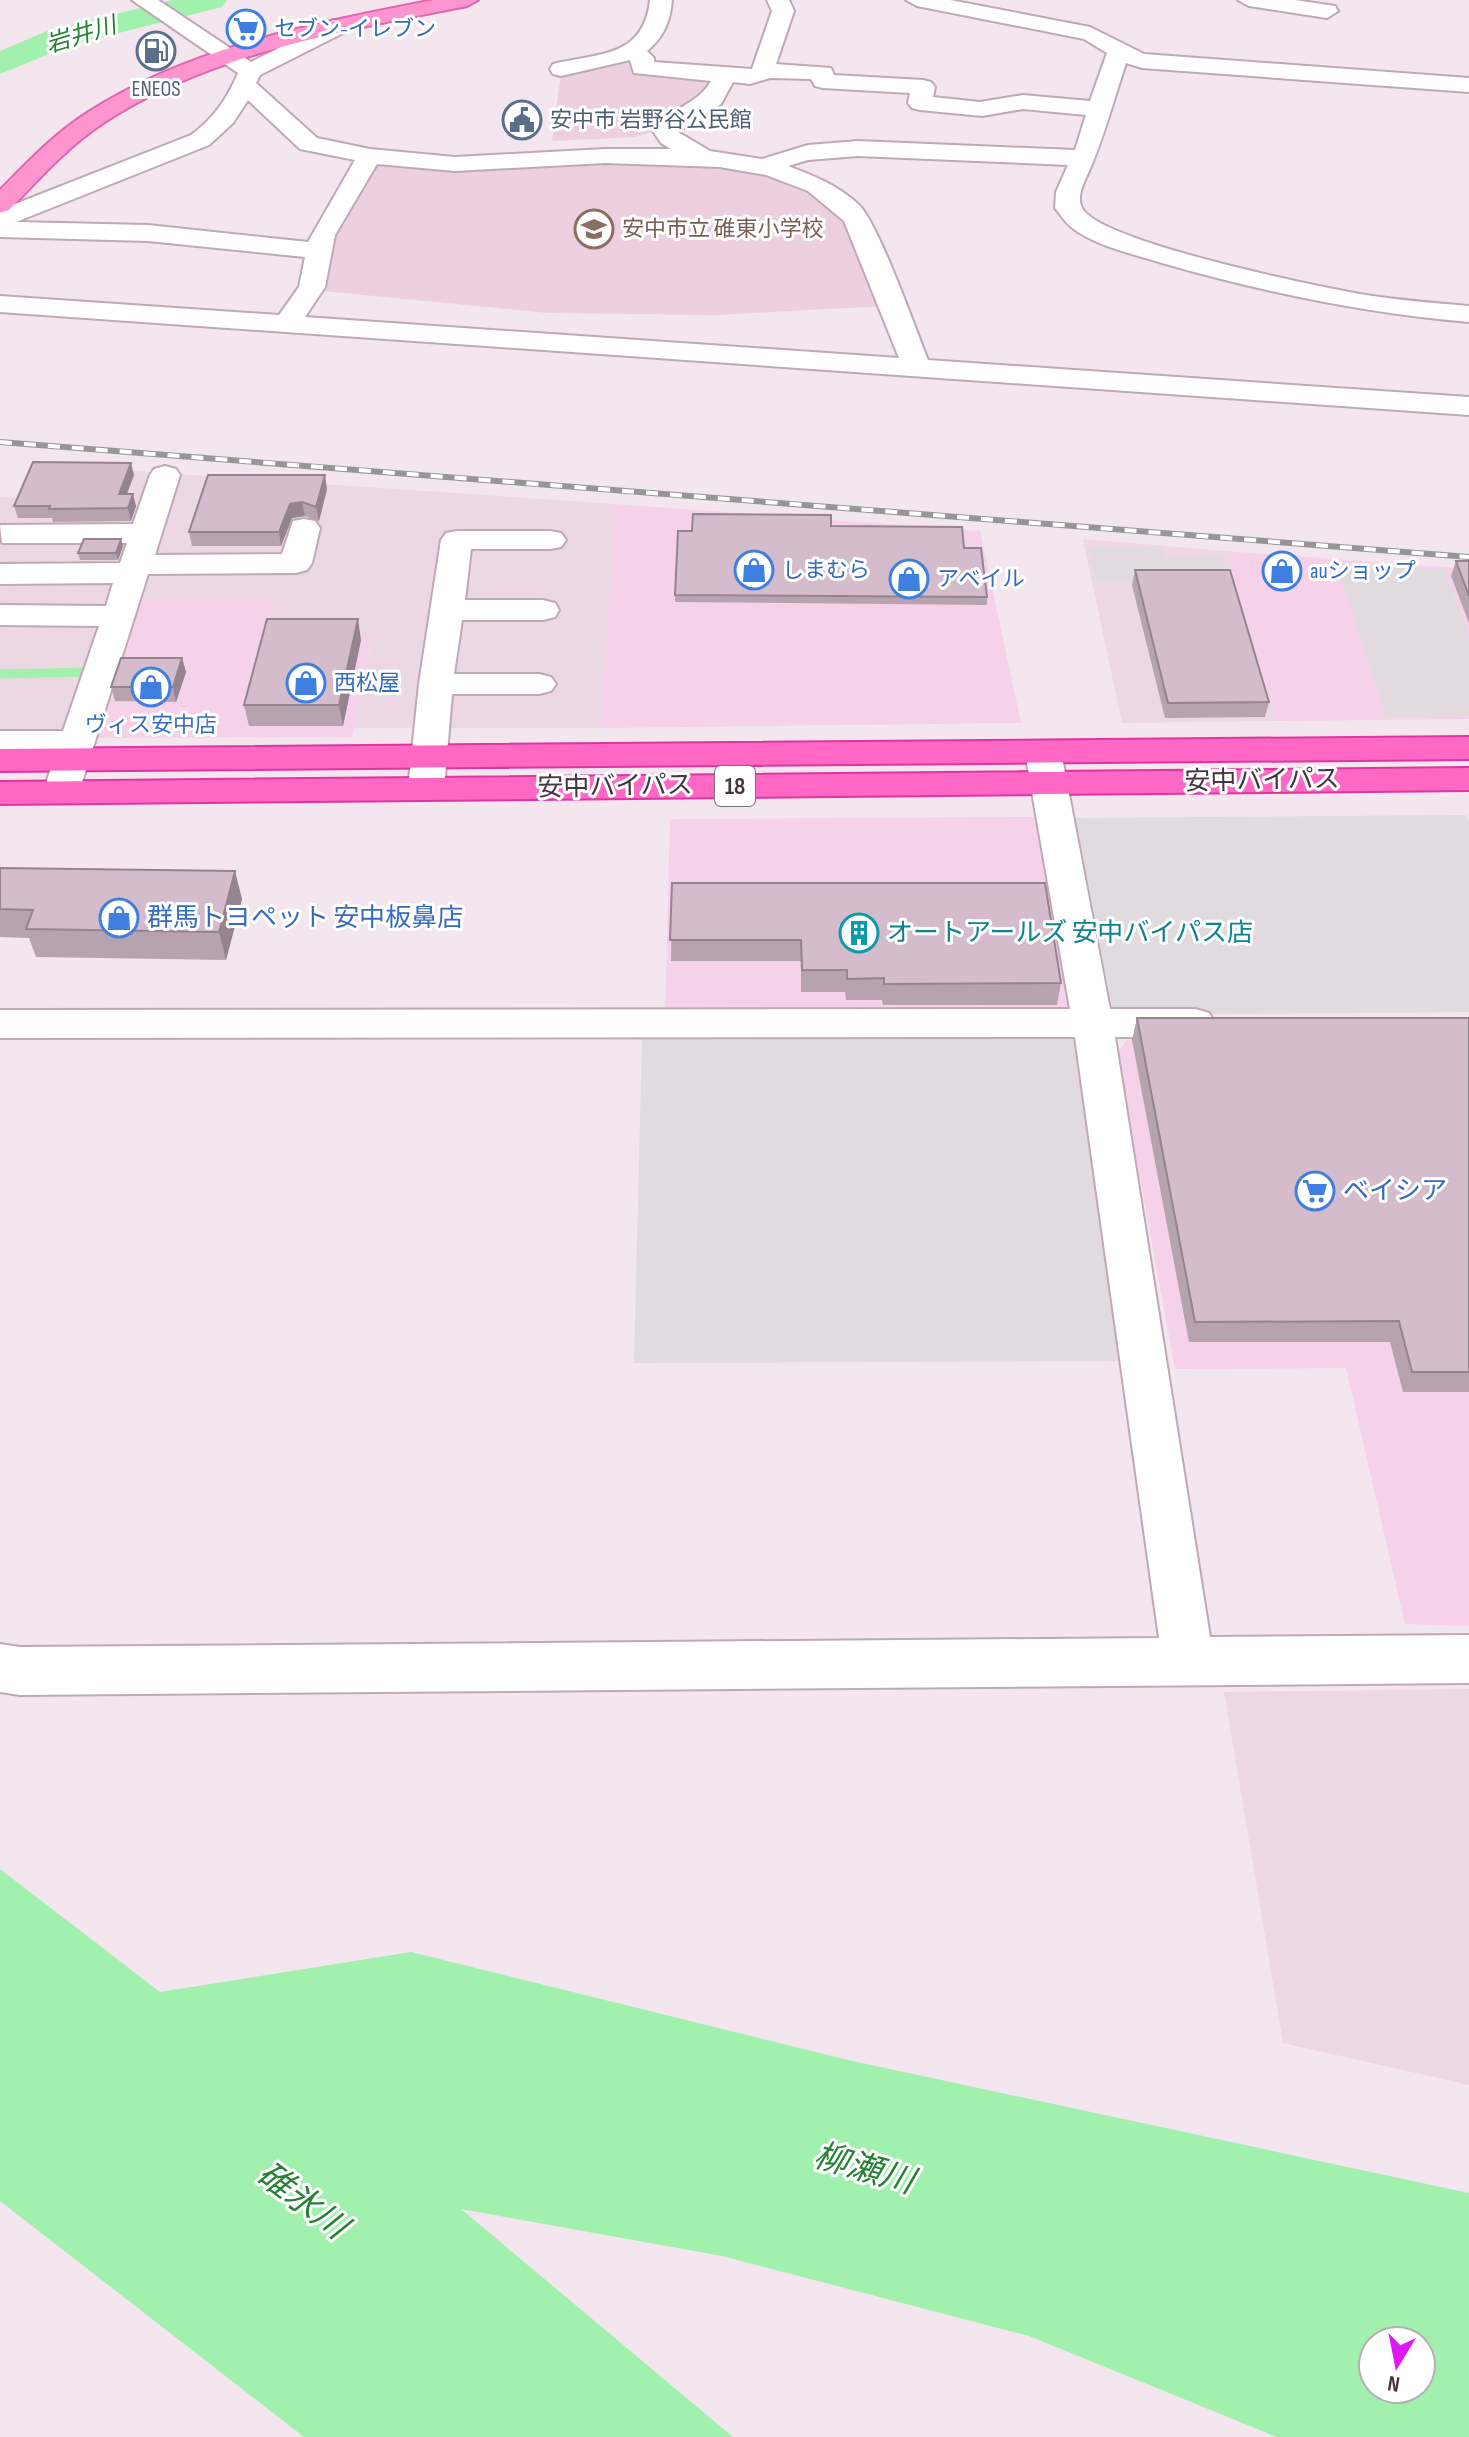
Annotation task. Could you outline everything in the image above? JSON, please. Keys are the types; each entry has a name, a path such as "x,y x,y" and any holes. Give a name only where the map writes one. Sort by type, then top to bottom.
{"highway":[{"name":"安中バイパス","path":"0,760 70,765 428,773 1046,767 1469,748"},
{"name":"安中バイパス","path":"0,793 70,765"},
{"name":"安中バイパス","path":"1046,767 1469,779"}],"main road":[{"path":"0,205 63,143 97,116 163,81 341,25 467,0"}],"street":[{"path":"561,69 624,56 641,47 658,23 661,0"},
{"path":"756,75 783,11 778,0"},
{"path":"917,0 1090,34 1118,52 1142,61 1469,85"},
{"path":"1249,0 1327,11"},
{"path":"147,2 229,58 309,144 370,156 453,164 541,158 701,156 764,168 814,182 836,196 853,214 917,368"},
{"path":"0,219 200,140 221,125 248,78 341,25"},
{"path":"632,52 643,58 642,68 725,76 823,73 823,81 923,87 920,103 933,105 982,109 991,104 1012,103 1098,109"},
{"path":"1118,52 1084,158 1068,187 1068,210 1077,222 1133,248 1357,301 1469,314"},
{"path":"701,156 670,138 665,131 674,121 713,99 725,76"},
{"path":"764,168 776,161 801,155 851,150 1084,158"},
{"path":"287,324 312,287 322,235 370,156"},
{"path":"0,229 148,233 318,251"},
{"path":"0,248 34,231"},
{"path":"0,304 1469,406"},
{"path":"0,742 70,765 165,475"},
{"path":"0,574 135,569 287,576 296,563 304,528"},
{"path":"2,534 147,533"},
{"path":"428,773 436,684 457,540 550,540"},
{"path":"447,610 543,610"},
{"path":"0,615 119,616"},
{"path":"436,684 539,684"},
{"path":"1046,767 1093,1023 1188,1662"},
{"path":"0,1024 1234,1023"},
{"path":"0,1668 35,1671 1469,1659"}],"shaded area":[{"path":"634,62 631,70 711,76 718,81 658,130 636,137 552,141 561,73"},
{"name":"安中市立 碓東小学校","path":"694,159 807,184 846,216 887,306 716,315 548,313 323,291 330,242 373,164"},
{"path":"62,466 615,504 601,728 354,728 372,637 266,637 275,600 64,736 0,736 0,497 54,498"},
{"path":"615,504 980,531 1021,723 601,728"},
{"path":"1083,539 1225,551 1277,721 1122,723"},
{"path":"1090,548 1161,548 1166,557 1222,557 1231,582 1097,582"},
{"path":"1225,551 1469,569 1469,719 1277,721"},
{"path":"1336,562 1445,570 1469,637 1469,716 1386,717"},
{"path":"138,600 275,600 267,636 372,636 352,737 93,738"},
{"path":"1466,815 1469,822 1469,1012 1114,1015 1075,818"},
{"path":"1038,817 1071,1007 1061,1013 665,1015 670,819"},
{"name":"ベイシア","path":"1134,1032 1469,1033 1469,1626 1405,1624 1346,1368 1175,1369 1117,1053"},
{"path":"1081,1038 1130,1361 634,1363 642,1039"},
{"path":"1469,1689 1469,2085 1283,2043 1224,1692"}],"water":[{"path":"0,1869 160,1992 411,1952 848,2060 1469,2193 1469,2437 1277,2437 1029,2336 722,2256 461,2209 733,2437 304,2437 0,2201"}],"building":[{"path":"33,462 131,463 119,494 133,494 128,508 14,506"},
{"path":"208,475 325,475 316,507 302,502 290,504 279,532 189,532"},
{"path":"693,514 831,515 831,526 962,527 964,548 981,548 987,597 675,595 678,531 692,531"},
{"path":"84,539 121,539 116,553 78,553"},
{"path":"1456,561 1469,561 1469,596"},
{"path":"1135,570 1230,570 1269,702 1168,703"},
{"name":"西松屋","path":"267,619 358,619 339,705 244,705"},
{"path":"121,658 182,658 173,687 111,687"},
{"path":"0,868 235,871 219,932 26,929 33,910 0,909"},
{"name":"オートアールズ 安中バイパス店","path":"672,883 1045,883 1061,983 884,984 884,978 847,979 847,970 802,970 801,940 670,940"},
{"name":"ベイシア","path":"1137,1018 1469,1018 1469,1372 1412,1372 1399,1321 1195,1322"}],"waterway":[{"name":"岩井川","path":"0,64 59,38 211,0"},
{"path":"0,674 87,672"}],"railway":[{"path":"0,442 1469,557"}],"place":[{"name":"セブン-イレブン","path":"246,29"},
{"name":"ENEOS","path":"156,51"},
{"name":"安中市 岩野谷公民館","path":"522,120"},
{"name":"安中市立 碓東小学校","path":"594,229"},
{"name":"しまむら","path":"754,570"},
{"name":"auショップ","path":"1282,571"},
{"name":"アベイル","path":"909,579"},
{"name":"西松屋","path":"306,683"},
{"name":"ヴィス安中店","path":"151,687"},
{"name":"群馬トヨペット 安中板鼻店","path":"119,918"},
{"name":"オートアールズ 安中バイパス店","path":"859,933"},
{"name":"ベイシア","path":"1315,1191"}],"water label":[{"name":"柳瀬川","path":"864,2169"},
{"name":"碓氷川","path":"302,2201"}]}
